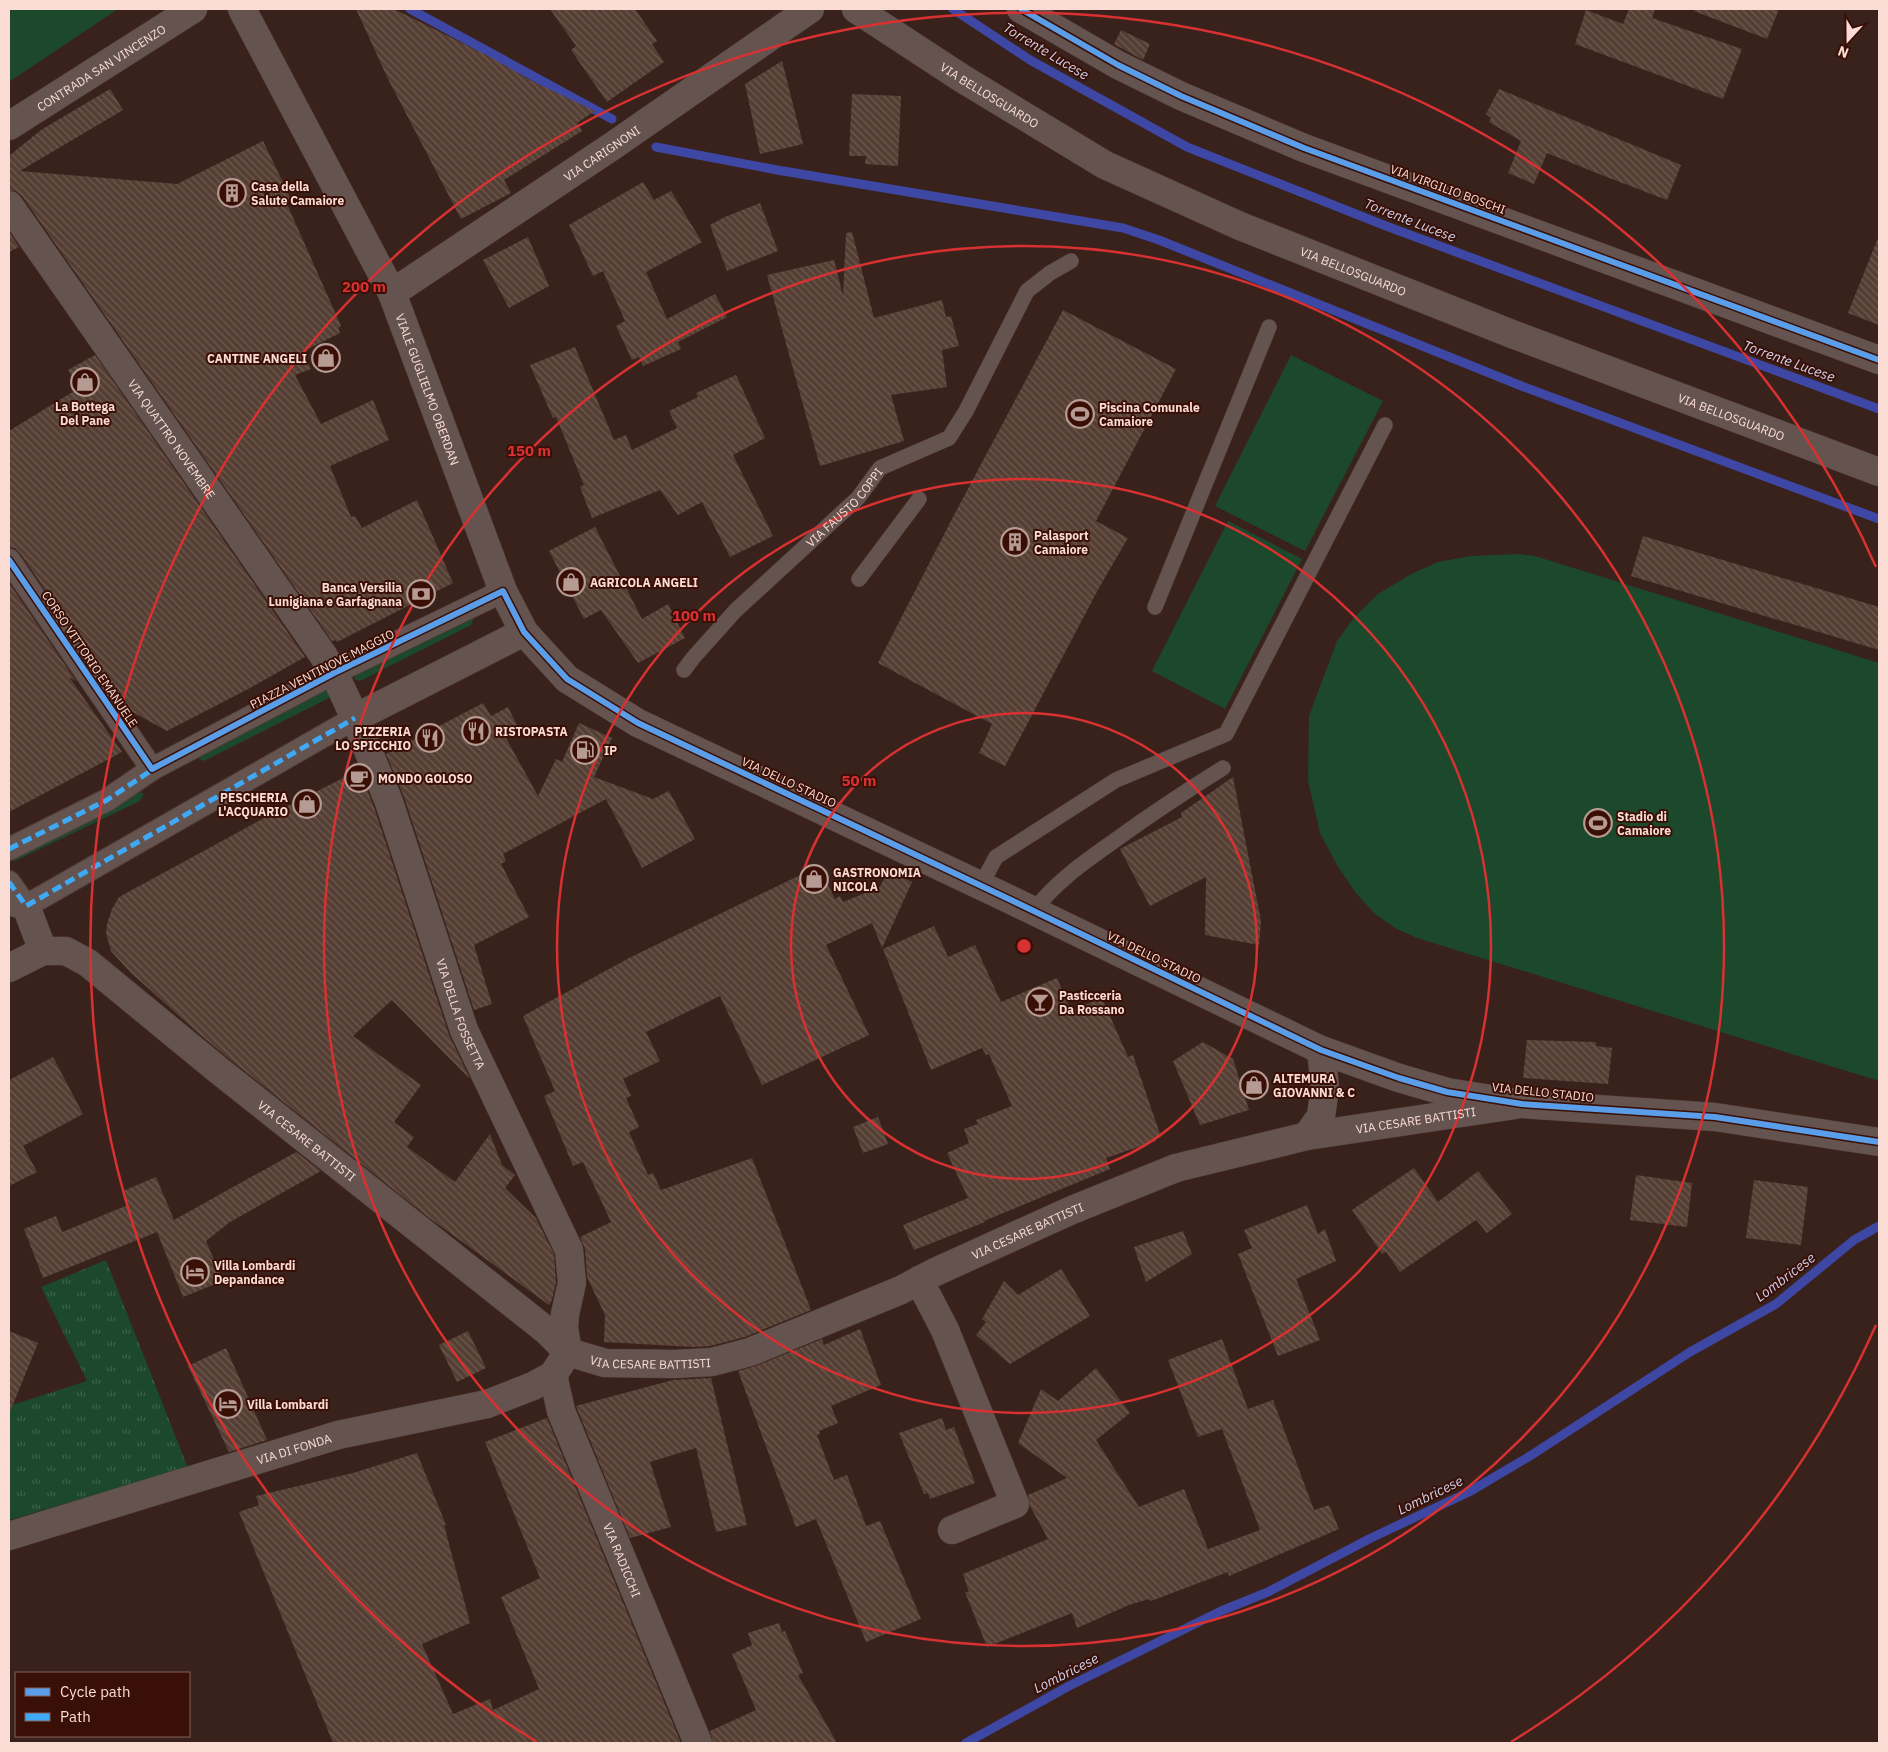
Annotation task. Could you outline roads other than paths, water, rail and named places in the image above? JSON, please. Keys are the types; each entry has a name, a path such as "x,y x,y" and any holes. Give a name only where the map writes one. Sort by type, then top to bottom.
{"street":[{"name":"CONTRADA SAN VINCENZO","path":"9,126 193,9"},
{"name":"VIALE GUGLIELMO OBERDAN","path":"242,9 392,293 503,591"},
{"name":"VIA CARIGNONI","path":"392,293 611,147 810,9"},
{"name":"VIA BELLOSGUARDO","path":"856,9 963,79 1105,165 1240,226 1512,334 1879,472"},
{"name":"VIA VIRGILIO BOSCHI","path":"1021,9 1125,68 1181,96 1304,148 1879,360"},
{"name":"VIA QUATTRO NOVEMBRE","path":"9,205 324,655 334,673"},
{"name":"CORSO VITTORIO EMANUELE","path":"9,560 152,769"},
{"name":"PIAZZA VENTINOVE MAGGIO","path":"9,849 107,800 152,769 334,673 503,591"},
{"name":"VIA DELLO STADIO","path":"503,591 524,632 567,679 638,723 981,885 1321,1050 1399,1078 1447,1092 1522,1104 1715,1117 1879,1142"},
{"path":"17,903 355,718 524,632"},
{"name":"VIA DELLA FOSSETTA","path":"334,673 355,718 389,802 464,1030 569,1250 572,1283 564,1328 568,1352"},
{"path":"9,882 17,903 43,952 9,968"},
{"name":"VIA CESARE BATTISTI","path":"43,952 66,951 88,963 547,1331 568,1352 605,1363 675,1364 712,1362 750,1352 901,1290 1072,1210 1176,1168 1307,1136 1522,1104"},
{"path":"1307,1136 1321,1116 1325,1088 1321,1050"},
{"path":"919,1280 945,1330 1015,1504 952,1530"},
{"name":"VIA DI FONDA","path":"9,1536 338,1435 487,1404 533,1386 553,1375 568,1352"},
{"name":"VIA RADICCHI","path":"553,1375 561,1411 698,1743"}],"lane":[{"name":"VIA FAUSTO COPPI","path":"684,670 735,610 858,498 880,468 949,438 966,411 1027,291 1050,273 1071,261"},
{"path":"1154,607 1269,327"},
{"path":"981,885 996,857 1116,780 1226,734 1385,425"},
{"path":"859,579 919,499"},
{"path":"1033,911 1049,891 1067,874 1164,805 1223,768"}],"waterway":[{"path":"410,9 612,119"},
{"name":"Torrente Lucese","path":"953,9 1030,60 1187,147 1386,226 1879,409"},
{"path":"656,147 777,170 1123,228 1159,240 1524,387 1879,519"},
{"name":"Lombricese","path":"966,1743 1069,1686 1221,1611 1268,1592 1371,1538 1469,1492 1530,1456 1690,1352 1776,1304 1854,1240 1879,1226"}],"place":[{"name":"Casa della Salute Camaiore","path":"232,193"},
{"name":"CANTINE ANGELI","path":"326,358"},
{"name":"La Bottega Del Pane","path":"85,382"},
{"name":"Piscina Comunale Camaiore","path":"1080,414"},
{"name":"Palasport Camaiore","path":"1015,542"},
{"name":"AGRICOLA ANGELI","path":"571,582"},
{"name":"Banca Versilia Lunigiana e Garfagnana","path":"421,594"},
{"name":"RISTOPASTA","path":"476,731"},
{"name":"PIZZERIA LO SPICCHIO","path":"430,738"},
{"name":"IP","path":"585,750"},
{"name":"MONDO GOLOSO","path":"359,778"},
{"name":"PESCHERIA L'ACQUARIO","path":"307,804"},
{"name":"Stadio di Camaiore","path":"1598,823"},
{"name":"GASTRONOMIA NICOLA","path":"814,879"},
{"name":"Pasticceria Da Rossano","path":"1040,1002"},
{"name":"ALTEMURA GIOVANNI & C","path":"1254,1085"},
{"name":"Villa Lombardi Depandance","path":"195,1272"},
{"name":"Villa Lombardi","path":"228,1404"}]}
